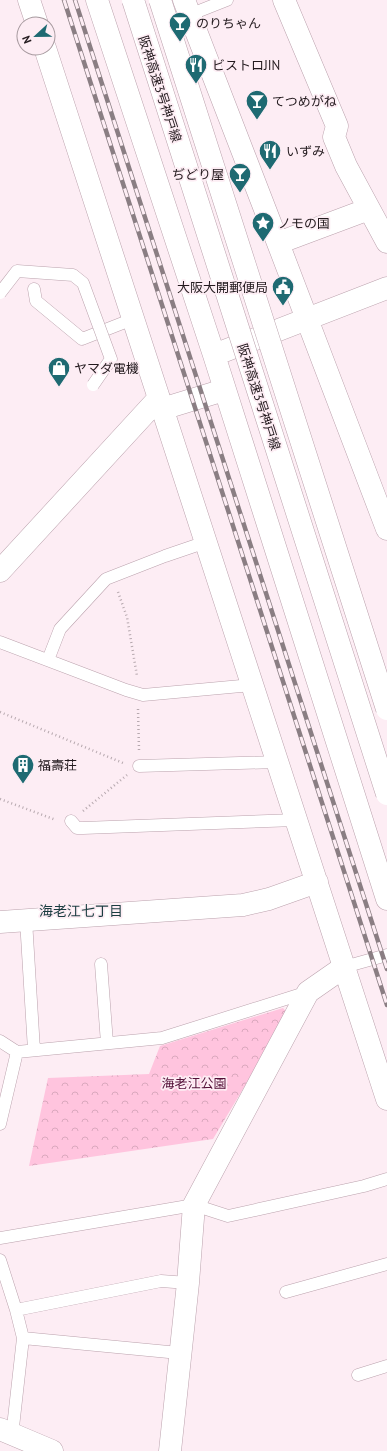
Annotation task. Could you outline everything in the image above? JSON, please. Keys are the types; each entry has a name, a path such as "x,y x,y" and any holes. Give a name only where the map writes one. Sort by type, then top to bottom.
{"main road":[{"path":"29,0 34,16"},
{"path":"97,0 383,874 387,899"},
{"name":"阪神高速3号神戸線","path":"133,0 387,794"},
{"name":"阪神高速3号神戸線","path":"160,0 387,709"},
{"path":"284,0 337,126 334,137 346,166 387,242"},
{"path":"186,7 387,529"},
{"path":"48,56 387,1099"},
{"path":"278,243 369,210"},
{"path":"214,355 387,288"},
{"path":"0,571 160,404 224,390"},
{"path":"0,922 243,905 270,899 317,882"},
{"path":"170,1451 179,1353 188,1283 194,1204 308,992 344,967"},
{"path":"6,1432 52,1451"}],"lane":[{"path":"186,7 227,0"},
{"path":"0,293 16,271 72,275 83,284 112,359 93,385"},
{"path":"34,289 36,301 82,339 133,319"},
{"path":"48,660 60,629 106,579 206,542"},
{"path":"0,642 143,695 252,685"},
{"path":"139,766 277,762"},
{"path":"71,821 77,828 83,828 296,820"},
{"path":"26,920 34,1050"},
{"path":"344,967 387,955"},
{"path":"102,964 108,1043"},
{"path":"0,1041 16,1052 162,1038 308,992"},
{"path":"0,1124 16,1052"},
{"path":"0,1238 194,1204 228,1216 364,1186 387,1179"},
{"path":"0,1260 16,1310 23,1338 6,1432"},
{"path":"286,1292 387,1264"},
{"path":"16,1310 161,1281 188,1283"},
{"path":"23,1338 179,1353"},
{"path":"358,1375 387,1366"}],"path":[{"path":"112,576 127,617 138,683 139,766"},
{"path":"0,712 132,766 139,766"},
{"path":"0,799 51,819 71,821 139,766"}],"green space":[{"name":"海老江公園","path":"283,1008 288,1014 213,1139 29,1166 48,1078 149,1074 160,1046"}],"railway":[{"path":"64,0 387,1005"},
{"path":"75,0 387,969"}],"place":[{"name":"のりちゃん","path":"180,42"},
{"name":"ビストロJIN","path":"196,84"},
{"name":"てつめがね","path":"257,120"},
{"name":"いずみ","path":"270,170"},
{"name":"ぢどり屋","path":"240,194"},
{"name":"ノモの国","path":"263,242"},
{"name":"大阪大開郵便局","path":"283,306"},
{"name":"ヤマダ電機","path":"59,388"},
{"name":"福壽荘","path":"23,784"}],"district":[{"name":"海老江七丁目","path":"81,911"}]}
